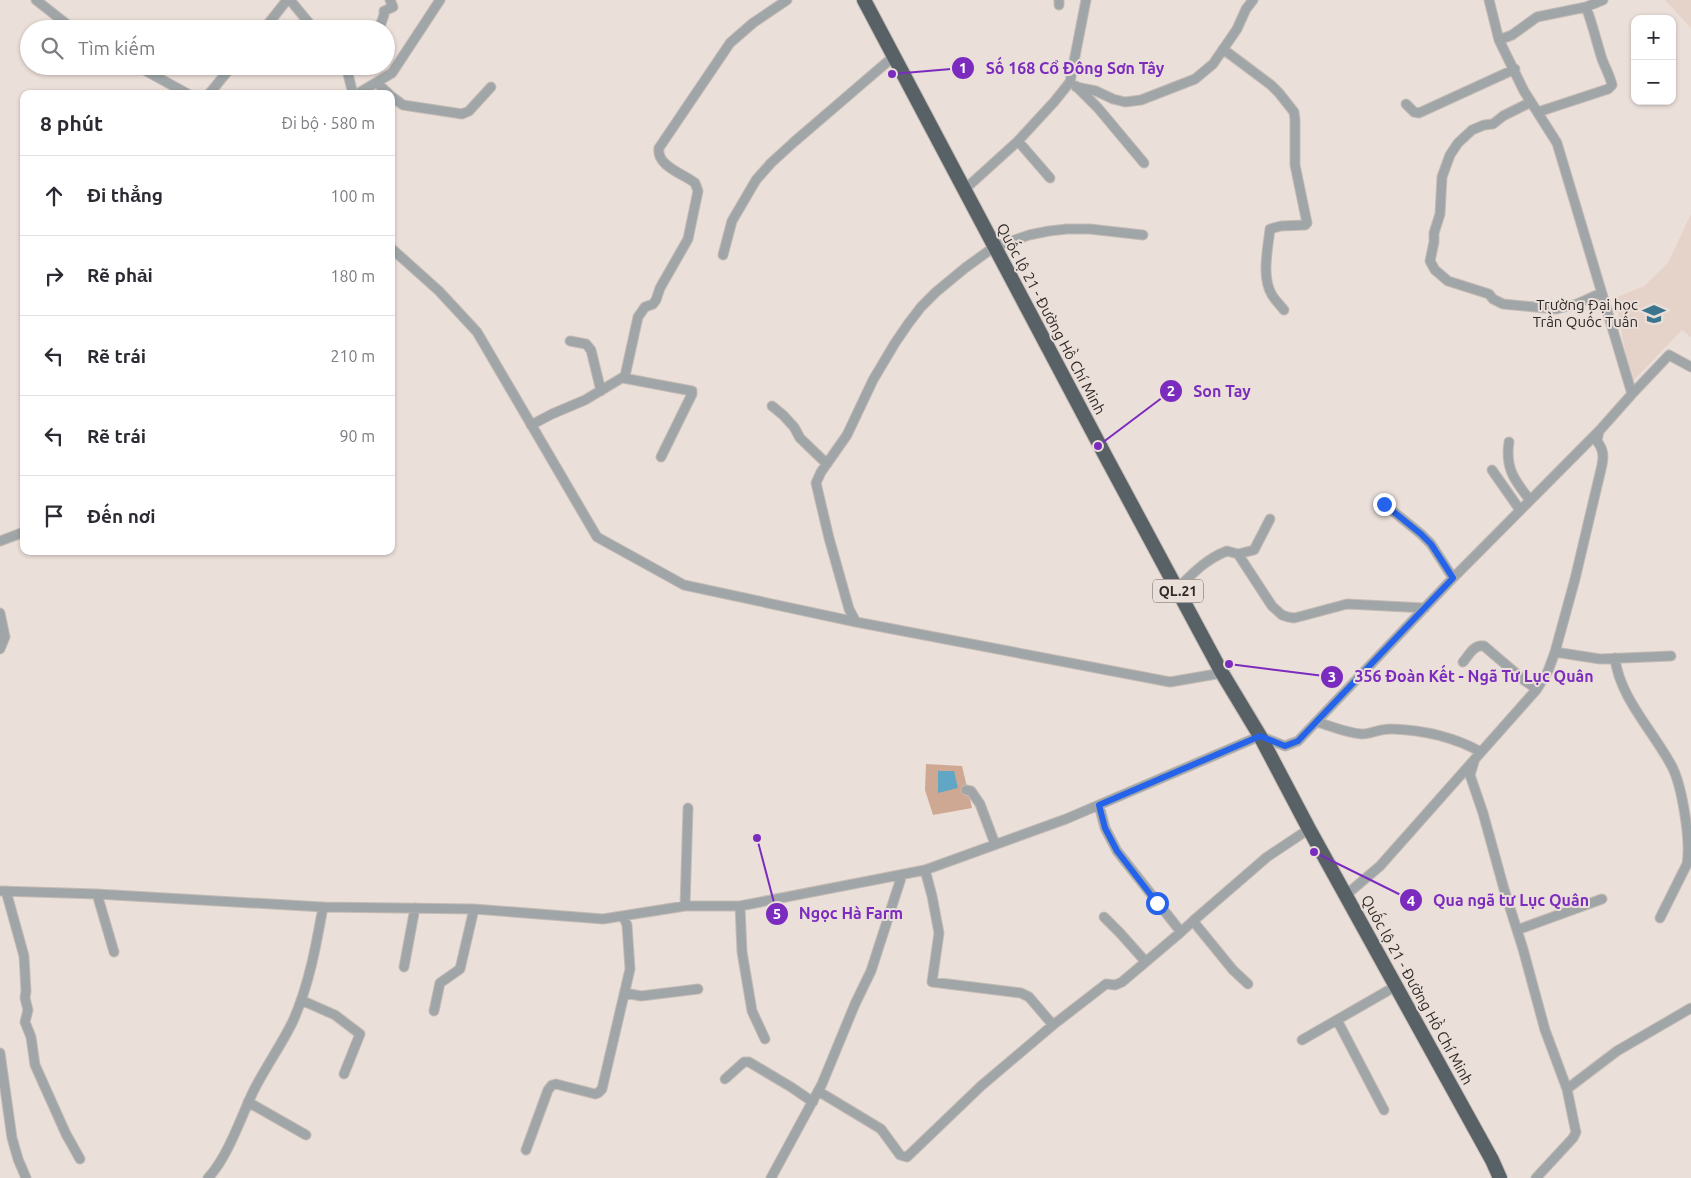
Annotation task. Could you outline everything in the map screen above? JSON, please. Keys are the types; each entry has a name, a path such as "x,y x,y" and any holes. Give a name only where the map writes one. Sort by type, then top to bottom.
{"highway":[{"name":"Quốc lộ 21 - Đường Hồ Chí Minh","path":"864,0 1222,673 1260,736 1309,829 1492,1160 1500,1178"}],"street":[{"path":"36,0 62,20"},
{"path":"271,20 288,0 306,20"},
{"path":"382,20 384,10 393,7 390,0"},
{"path":"395,68 440,0"},
{"path":"531,425 585,400 623,378 628,366 638,317 645,307 653,304 656,300 688,239 698,191 695,183 673,170 662,160 658,155 659,148 730,43 752,23 787,0"},
{"path":"964,190 1018,141 1073,84 1086,0"},
{"path":"1073,84 1125,102 1141,100 1195,79 1206,71 1223,49 1253,0"},
{"path":"1488,0 1499,40 1515,69 1524,91 1557,143 1632,394"},
{"path":"1499,40 1512,35 1537,17 1586,7 1603,0"},
{"path":"1538,112 1612,87 1586,7"},
{"path":"1223,49 1280,93 1294,112 1295,165 1307,223 1305,225 1281,226 1270,229 1267,269 1267,284 1271,294 1284,310"},
{"path":"723,255 732,221 756,180 794,142 894,57"},
{"path":"1406,104 1415,113 1419,113 1515,69"},
{"path":"153,75 181,90"},
{"path":"212,90 225,75"},
{"path":"348,75 352,90"},
{"path":"364,90 389,75"},
{"path":"377,83 385,90"},
{"path":"1073,84 1098,108 1144,163"},
{"path":"395,99 403,105 462,114 469,111 491,87"},
{"path":"1531,102 1503,116 1493,124 1484,125 1472,130 1458,143 1450,155 1442,177 1440,214 1434,233 1430,261 1435,270 1448,281 1489,294 1493,299 1503,304 1556,309 1572,306 1601,293"},
{"path":"1018,141 1050,178"},
{"path":"856,622 849,609 816,483 821,472 847,435 873,380 895,343 917,313 936,292 994,247 1049,230 1090,229 1143,235"},
{"path":"395,252 440,291 477,332 597,537 684,585 856,622 1170,682 1222,673"},
{"path":"570,341 586,344 591,350 601,391"},
{"path":"80,1159 66,1134 35,1065 31,1037 25,1022 28,1010 25,998 24,956 3,891 97,894 323,907 474,909 603,919 685,906 740,906 925,870 1066,819 1260,736 1285,746 1298,741 1453,578 1600,430 1669,356 1691,367"},
{"path":"623,378 692,391 661,457"},
{"path":"772,406 794,427 800,438 827,464"},
{"path":"1346,895 1380,866 1537,690 1548,671 1555,652 1603,460 1602,448 1596,441 1600,430"},
{"path":"1509,442 1507,454 1510,470 1530,500"},
{"path":"1492,470 1520,510"},
{"path":"1384,504 1431,544 1453,578"},
{"path":"1177,589 1202,564 1211,558 1227,551 1238,554 1254,550 1270,520"},
{"path":"0,542 20,534"},
{"path":"1238,554 1272,606 1282,615 1288,617 1294,618 1347,604 1425,608"},
{"path":"0,613 5,637 0,649"},
{"path":"1463,662 1475,648 1484,646 1537,690"},
{"path":"1555,652 1600,659 1671,656"},
{"path":"1615,658 1621,684 1676,773 1687,831 1687,864 1660,918"},
{"path":"1316,722 1357,733 1370,734 1390,728 1430,734 1462,743 1481,752"},
{"path":"1474,760 1470,774 1483,813 1545,1030 1567,1090 1576,1132 1536,1178"},
{"path":"966,790 971,791 980,804 996,844"},
{"path":"1099,805 1105,828 1117,851 1181,932"},
{"path":"685,906 688,808"},
{"path":"818,1091 881,1129 900,1155 907,1157 981,1086 1054,1025 1106,984 1115,985 1122,982 1267,857 1309,829"},
{"path":"925,870 939,933 932,982 1021,993 1029,997 1054,1025"},
{"path":"771,1178 813,1102 854,1004 871,971 902,875"},
{"path":"97,894 114,952"},
{"path":"1517,930 1602,899"},
{"path":"740,906 742,952 752,1011 765,1039"},
{"path":"208,1178 221,1162 256,1085 284,1038 301,1000 310,971 323,907"},
{"path":"404,967 415,908"},
{"path":"434,1011 440,983 460,969 474,909"},
{"path":"526,1150 548,1090 552,1085 556,1084 595,1094 601,1091 630,969 627,924 623,916"},
{"path":"1104,917 1120,932 1145,962"},
{"path":"1193,921 1233,970 1248,984"},
{"path":"1302,1040 1396,986"},
{"path":"625,993 641,996 698,989"},
{"path":"301,1000 335,1015 360,1034 344,1074"},
{"path":"1567,1090 1617,1051 1691,1008"},
{"path":"1337,1020 1384,1110"},
{"path":"0,1053 12,1138 26,1178"},
{"path":"725,1079 744,1062 749,1062 813,1102"},
{"path":"248,1102 306,1135"}],"shaded area":[{"path":"1665,0 1691,0 1691,28"},
{"name":"Trường Đại học Trần Quốc Tuấn","path":"1691,214 1691,337 1682,330 1631,383 1615,298 1644,286 1668,263"},
{"path":"926,764 962,766 972,808 933,815 925,790"}],"water":[{"path":"938,771 954,771 958,788 938,793"}],"place":[{"name":"Số 168 Cổ Đông Sơn Tây","path":"892,74"},
{"name":"Trường Đại học Trần Quốc Tuấn","path":"1654,314"},
{"name":"Son Tay","path":"1098,446"},
{"name":"356 Đoàn Kết - Ngã Tư Lục Quân","path":"1229,664"},
{"name":"Ngọc Hà Farm","path":"757,838"},
{"name":"Qua ngã tư Lục Quân","path":"1314,852"}],"route":[{"path":"1157,903 1117,851 1105,828 1099,805 1260,736 1285,746 1298,741 1453,578 1431,544 1384,504"}]}
